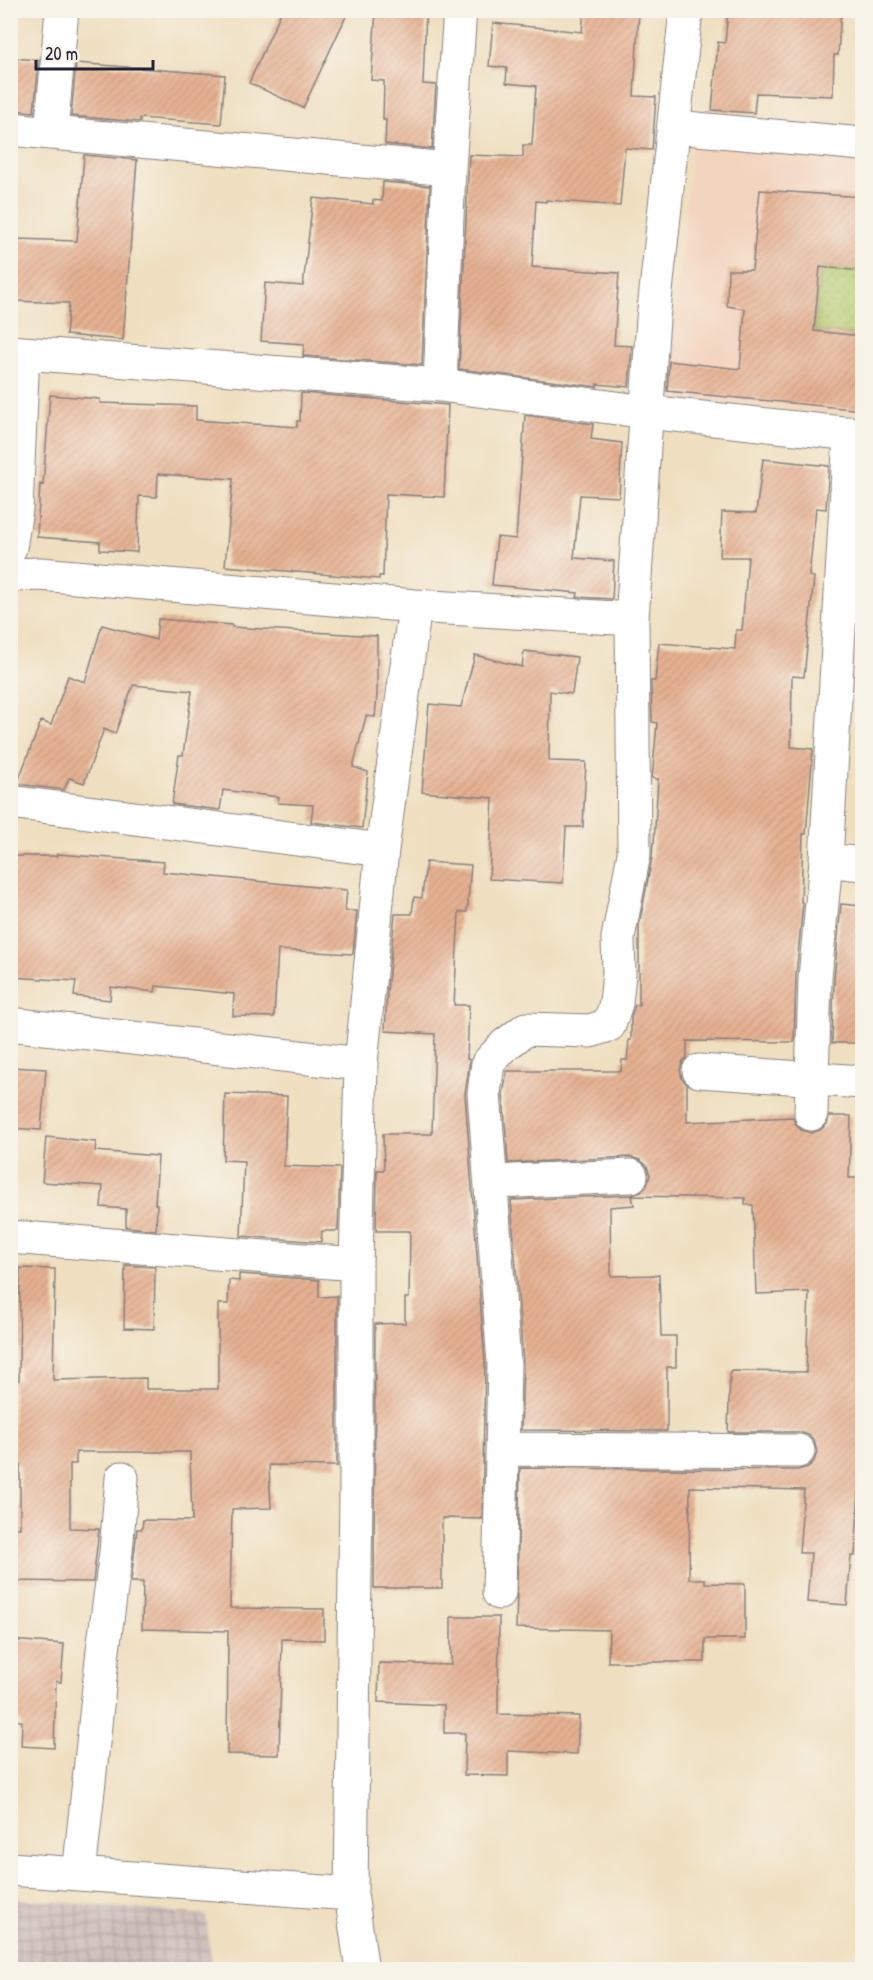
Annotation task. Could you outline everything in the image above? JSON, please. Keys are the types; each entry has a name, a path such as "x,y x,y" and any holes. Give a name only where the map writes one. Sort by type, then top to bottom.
{"street":[{"path":"51,133 62,10"},
{"path":"440,385 449,170 460,10"},
{"path":"499,1593 504,1449 504,1364 484,1093 488,1064 505,1045 526,1029 590,1031 609,1025 616,1003 619,974 618,938 634,854 632,619 646,412 653,319 686,10"},
{"path":"675,127 862,144"},
{"path":"10,129 449,170"},
{"path":"10,548 16,509 17,352 440,385 646,412 856,434 850,636 814,978 811,1114"},
{"path":"10,575 40,574 415,606 632,619"},
{"path":"362,1970 351,1894 356,1492 356,1264 361,1064 382,850 415,606"},
{"path":"10,802 382,850"},
{"path":"826,860 862,864"},
{"path":"10,1023 361,1064"},
{"path":"699,1071 862,1082"},
{"path":"492,1182 631,1176"},
{"path":"10,1237 356,1264"},
{"path":"504,1449 798,1451"},
{"path":"79,1874 116,1552 122,1479"},
{"path":"10,1869 351,1894"}],"shaded area":[{"path":"693,138 862,155 862,416 667,399"},
{"path":"10,1898 206,1915 212,1969 11,1969"}],"green space":[{"path":"820,267 862,271 862,336 814,331"}],"building":[{"path":"282,10 349,10 303,108 249,83"},
{"path":"376,10 426,10 423,84 436,85 432,149 385,144 384,81 371,80"},
{"path":"584,10 639,10 634,96 656,97 652,150 625,148 620,206 536,201 532,267 619,273 614,345 632,346 629,387 597,384 597,387 459,369 469,155 523,157 523,145 532,145 536,86 506,83 507,68 489,66 493,23 582,32"},
{"path":"728,10 841,10 838,55 834,55 833,96 756,93 754,113 712,110 718,42 725,43"},
{"path":"10,58 39,60 34,112 10,110"},
{"path":"76,63 225,75 221,124 140,118 140,122 71,116"},
{"path":"84,155 137,160 123,340 66,335 69,303 14,301 17,239 77,241"},
{"path":"383,182 430,186 422,365 303,356 304,344 261,341 265,283 303,286 313,198 373,204 373,200 382,201"},
{"path":"760,190 862,197 862,271 820,267 814,331 862,336 862,410 667,391 669,361 740,369 745,309 727,306 728,270 752,270"},
{"path":"301,393 448,405 444,497 386,494 383,576 379,576 379,579 225,566 233,479 158,474 157,497 139,496 137,552 100,550 100,542 37,537 40,484 43,485 50,395 100,399 100,403 196,406 196,420 297,427 297,421 300,421"},
{"path":"525,415 593,424 591,439 622,443 619,497 580,495 574,558 614,561 612,599 577,597 578,593 492,585 497,537 516,539"},
{"path":"763,459 829,466 826,509 816,508 809,576 814,577 804,677 792,676 791,747 813,749 806,834 803,834 801,902 803,903 796,976 794,1042 687,1041 687,1058 683,1061 680,1070 682,1079 687,1084 687,1122 793,1117 801,1130 811,1133 827,1124 829,1116 851,1116 849,1178 859,1178 858,1285 862,1285 862,1492 859,1492 855,1556 851,1556 847,1605 807,1602 811,1553 799,1553 804,1490 690,1487 689,1579 705,1579 705,1583 745,1584 745,1639 705,1639 705,1662 608,1662 609,1630 516,1628 520,1468 798,1470 808,1467 814,1461 817,1452 814,1441 808,1435 799,1432 728,1432 730,1371 806,1372 809,1292 756,1294 753,1205 745,1205 745,1198 632,1196 634,1205 610,1207 611,1276 659,1275 661,1336 676,1336 676,1367 667,1367 667,1431 521,1430 523,1363 511,1200 632,1195 641,1192 647,1185 650,1175 647,1166 640,1160 630,1157 508,1163 503,1094 507,1071 621,1071 622,1060 627,1060 629,1040 631,1040 631,1017 635,1005 639,1005 639,926 654,843 658,779 652,778 657,723 652,722 651,681 655,681 659,643 735,649 736,630 742,630 748,557 720,557 722,512 756,513"},
{"path":"158,619 232,625 232,627 377,636 375,717 366,716 353,767 368,772 362,828 311,822 313,805 278,803 279,797 223,790 220,810 172,804 179,755 183,755 192,691 133,685 115,734 104,729 84,783 69,778 64,790 17,784 41,721 51,725 68,676 85,682 102,625 156,640"},
{"path":"524,651 577,657 572,694 550,691 549,761 586,762 583,827 566,827 563,883 489,879 493,798 422,792 429,704 461,707 475,655 522,667"},
{"path":"57,854 164,862 163,872 347,890 345,911 357,911 353,954 278,950 274,1017 233,1016 234,994 156,986 155,992 111,987 110,1000 74,996 76,981 10,977 10,856 57,856"},
{"path":"426,862 471,865 467,912 459,912 454,1005 469,1005 467,1059 470,1060 465,1094 485,1364 482,1519 442,1518 442,1588 374,1588 375,1324 405,1323 405,1298 409,1298 410,1231 376,1231 377,1170 384,1170 383,1134 432,1134 435,1034 385,1031 387,992 395,914 412,914 414,897 422,898"},
{"path":"841,904 862,906 862,1043 832,1043 834,979"},
{"path":"10,1067 46,1069 41,1130 10,1128"},
{"path":"225,1094 287,1096 284,1166 340,1168 338,1231 322,1231 321,1242 241,1236 244,1161 223,1160"},
{"path":"46,1137 96,1142 95,1151 158,1156 156,1230 126,1227 126,1209 101,1207 103,1186 42,1182"},
{"path":"125,1265 155,1267 154,1329 124,1328"},
{"path":"20,1268 55,1269 53,1380 146,1378 146,1389 218,1389 218,1304 228,1304 229,1280 239,1281 239,1274 319,1280 319,1297 337,1296 337,1466 269,1465 271,1508 232,1509 230,1608 324,1609 324,1640 282,1639 279,1755 227,1754 228,1631 142,1629 143,1582 131,1582 137,1529 142,1529 143,1520 192,1521 190,1452 76,1452 76,1464 70,1464 70,1528 99,1529 93,1582 10,1581 10,1528 20,1528 20,1464 14,1464 13,1380 19,1380"},
{"path":"451,1617 499,1617 498,1714 579,1716 577,1754 508,1751 508,1776 464,1775 465,1733 444,1733 444,1705 378,1702 379,1663 451,1665"},
{"path":"10,1640 64,1644 61,1682 56,1681 54,1748 21,1746 22,1721 10,1721"}]}
